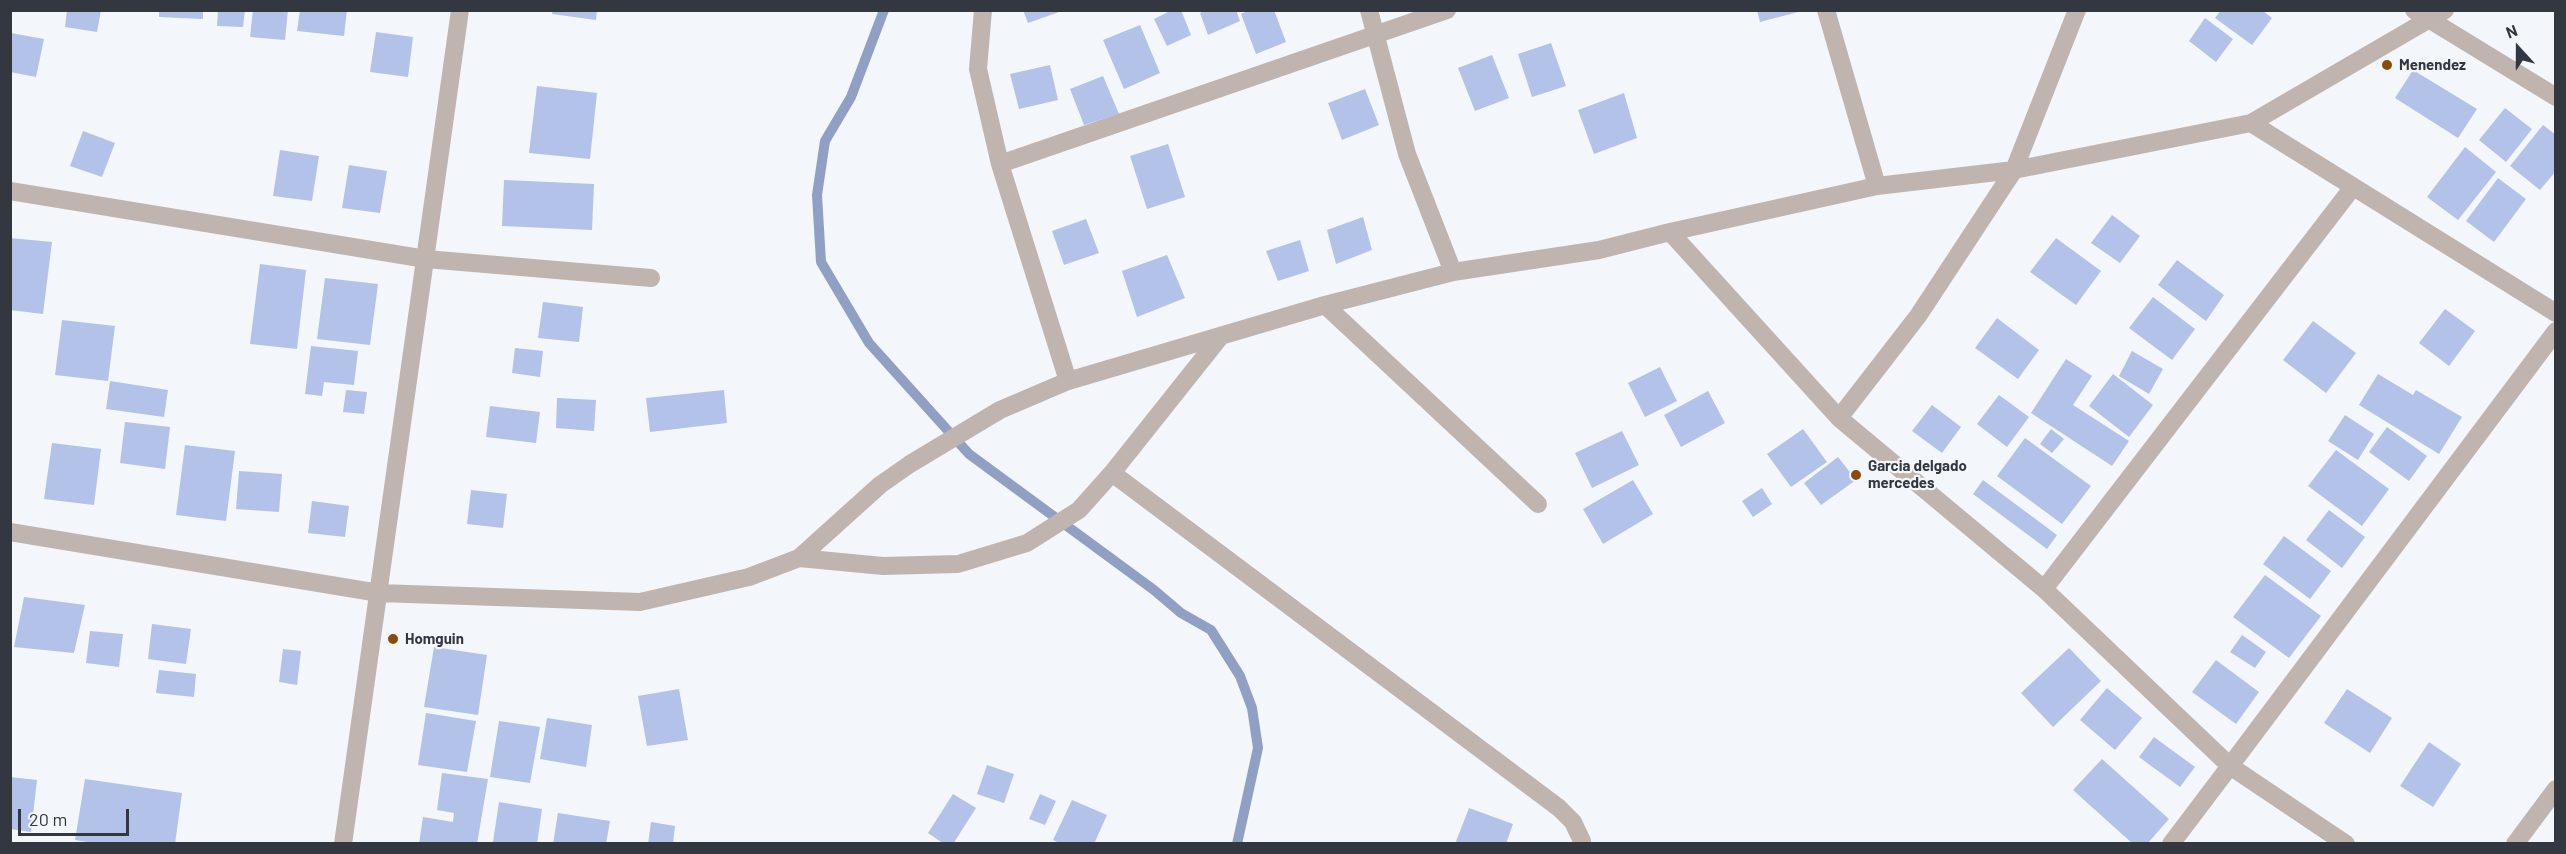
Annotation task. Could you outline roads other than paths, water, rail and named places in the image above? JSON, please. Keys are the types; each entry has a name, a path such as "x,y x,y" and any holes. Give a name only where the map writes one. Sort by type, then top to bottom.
{"street":[{"path":"343,843 460,10"},
{"path":"983,10 978,69 1000,164 1068,381"},
{"path":"1369,10 1407,154 1453,272"},
{"path":"1000,164 1447,10"},
{"path":"1826,10 1877,186"},
{"path":"1839,418 1918,316 2014,170 2077,10"},
{"path":"10,532 379,594 640,602 749,577 799,558 880,485 910,464 1000,410 1068,381 1325,305 1453,272 1599,250 1877,186 2014,170 2251,123 2421,15 2445,10"},
{"path":"2421,15 2556,97"},
{"path":"2251,123 2556,313"},
{"path":"2044,589 2353,187"},
{"path":"10,191 426,259 651,278"},
{"path":"1670,232 1839,418 2044,589 2230,766 2346,843"},
{"path":"1325,305 1538,504"},
{"path":"2171,843 2556,331"},
{"path":"799,558 883,566 957,564 1027,543 1079,510 1112,473 1221,336"},
{"path":"1112,473 1559,808 1573,822 1581,843"},
{"path":"2515,843 2556,789"}],"waterway":[{"path":"884,10 851,97 825,141 817,195 821,262 869,343 969,454 1154,590 1181,613 1211,630 1240,676 1252,708 1258,748 1237,844"}],"place":[{"name":"Menendez","path":"2387,65"},
{"name":"Garcia delgado mercedes","path":"1856,475"},
{"name":"Homguin","path":"393,639"}]}
